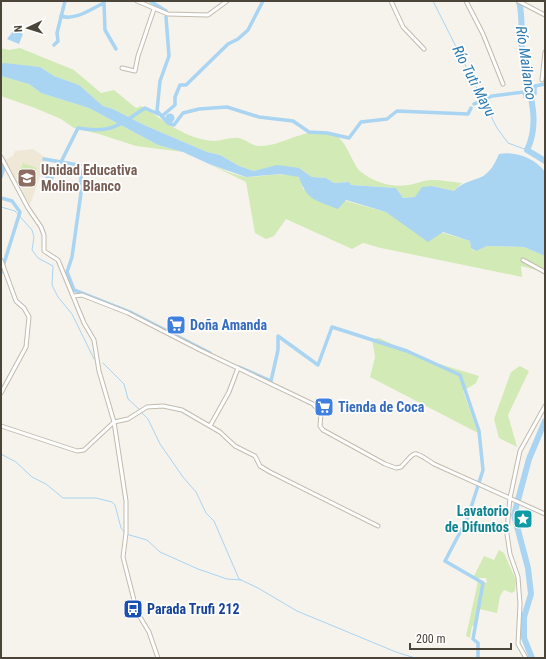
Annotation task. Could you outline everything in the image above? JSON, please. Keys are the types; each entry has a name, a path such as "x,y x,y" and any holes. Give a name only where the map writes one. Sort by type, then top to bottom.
{"street":[{"path":"138,1 168,14 208,15 227,1"},
{"path":"391,1 403,27 424,49"},
{"path":"466,1 483,34 503,84"},
{"path":"520,2 527,3 545,14"},
{"path":"122,68 135,71 138,56 154,9"},
{"path":"542,80 545,52"},
{"path":"1,157 28,208 41,227 44,235 44,251 58,260 84,323 94,340 99,371 114,422 126,501 126,533 123,556 137,612 149,632 158,658"},
{"path":"1,260 16,300 24,308 29,317 26,347 1,393"},
{"path":"523,260 545,272"},
{"path":"74,296 82,295 128,313 313,404 321,413 320,426 323,430 385,464 396,468 401,467 413,454 419,454 434,464 510,498 520,504 533,507 545,514"},
{"path":"210,426 228,392 238,368"},
{"path":"1,426 77,451 90,447 114,422 128,419 147,407 163,406 182,410 220,432 235,446 255,456 260,466 270,472 378,526"},
{"path":"526,658 518,644 520,604 518,577 510,554 507,534 510,498 520,451 545,406"}],"shaded area":[{"name":"Unidad Educativa Molino Blanco","path":"33,149 46,158 30,205 5,160 13,156 15,151"}],"green space":[{"path":"1,48 9,50 20,48 74,70 101,93 114,90 136,108 141,106 185,133 204,140 214,141 238,138 258,146 277,143 306,133 325,132 339,138 346,147 357,168 365,175 377,181 396,186 432,180 462,183 454,191 432,186 415,197 403,198 396,188 351,185 349,182 334,183 326,178 312,177 299,168 263,169 254,171 239,166 220,155 207,152 144,125 113,109 103,106 79,85 54,76 40,67 1,64"},
{"path":"1,76 29,84 41,93 89,108 158,145 183,152 136,146 99,134 74,128 61,119 1,96"},
{"path":"23,163 37,168 33,178 19,173"},
{"path":"209,164 233,174 247,177 287,174 300,177 303,189 386,212 400,220 470,241 471,248 475,251 487,246 524,247 545,256 545,275 540,271 521,266 522,277 363,243 352,249 286,219 274,236 266,239 255,233 246,182"},
{"path":"379,338 426,360 479,376 476,383 463,391 478,433 370,377 375,357 372,339"},
{"path":"520,366 529,371 508,415 517,447 499,438 494,419 511,372"},
{"path":"499,550 504,553 516,580 515,591 512,593 504,590 500,596 497,613 479,609 475,625 472,626 470,638 466,636 478,581 487,583 486,578 473,578 484,556 494,560"}],"water":[{"path":"14,30 23,34 19,44 7,39"},
{"path":"4,63 40,67 54,76 79,85 103,106 113,109 144,125 207,152 220,155 239,166 254,171 277,165 299,168 312,177 326,178 334,183 349,182 351,185 396,188 403,198 415,197 422,187 432,186 454,191 463,184 486,174 494,164 499,154 512,154 530,159 545,172 545,256 524,247 487,246 476,251 471,248 470,241 443,232 428,242 386,212 346,200 338,209 313,199 305,191 299,177 281,174 246,177 209,164 183,152 158,145 89,108 41,93 29,84 1,76 1,64"},
{"path":"170,113 175,118 170,123 165,118"},
{"path":"46,164 57,168 53,180 41,176"},
{"path":"81,164 91,168 89,175 84,173"},
{"path":"67,166 71,166 73,167 73,175 67,176 64,173 64,169"}],"waterway":[{"path":"54,45 58,41 57,33 65,1"},
{"path":"150,1 166,11"},
{"path":"162,116 175,105 175,97 180,85 186,85 228,44 238,39 248,30 263,1"},
{"name":"Río Tuti Mayu","path":"433,1 497,128 508,143 527,150"},
{"name":"Río Mailanco","path":"519,1 522,50 532,100 533,113 532,138 527,150 545,161"},
{"path":"61,16 77,16 104,3 105,30 116,49"},
{"path":"166,17 169,56 160,81 157,111 168,123 174,125 183,113 199,109 227,107 259,117 293,121 309,132 327,133 349,138 361,122 387,119 397,111 468,114 471,108"},
{"path":"474,104 492,96 524,92 525,97 535,94 535,86 545,84"},
{"path":"61,162 78,128 99,130 114,127 145,108 158,114"},
{"path":"44,159 78,165 81,174 81,193 72,257 67,272 74,290 132,313 210,353"},
{"path":"1,162 4,168 1,177"},
{"path":"1,198 12,201 20,212 1,273"},
{"path":"1,207 15,211 32,230 34,237 32,250 38,258 53,266 52,285 58,297 72,314 94,359"},
{"path":"239,367 271,381 278,350 278,336 318,365 332,327 407,351 460,375 479,431 483,470 468,517 445,561 483,583 473,639 478,643 478,658"},
{"path":"103,363 124,384 128,399 140,410"},
{"path":"142,413 148,419 160,444 183,477 196,492 206,513 214,521 239,579 258,588 297,611 396,652 415,658"},
{"name":"Río Mailanco","path":"532,658 524,638 524,617 531,594 528,568 514,515 529,459 545,421"},
{"path":"1,454 16,462 32,477 46,484 63,498 96,498 112,502 115,505 121,528 126,534 147,540 160,552 198,569 227,579 241,580"}],"place":[{"name":"Unidad Educativa Molino Blanco","path":"27,178"},
{"name":"Doña Amanda","path":"176,325"},
{"name":"Tienda de Coca","path":"324,407"},
{"name":"Lavatorio de Difuntos","path":"523,519"},
{"name":"Parada Trufi 212","path":"133,609"}]}
